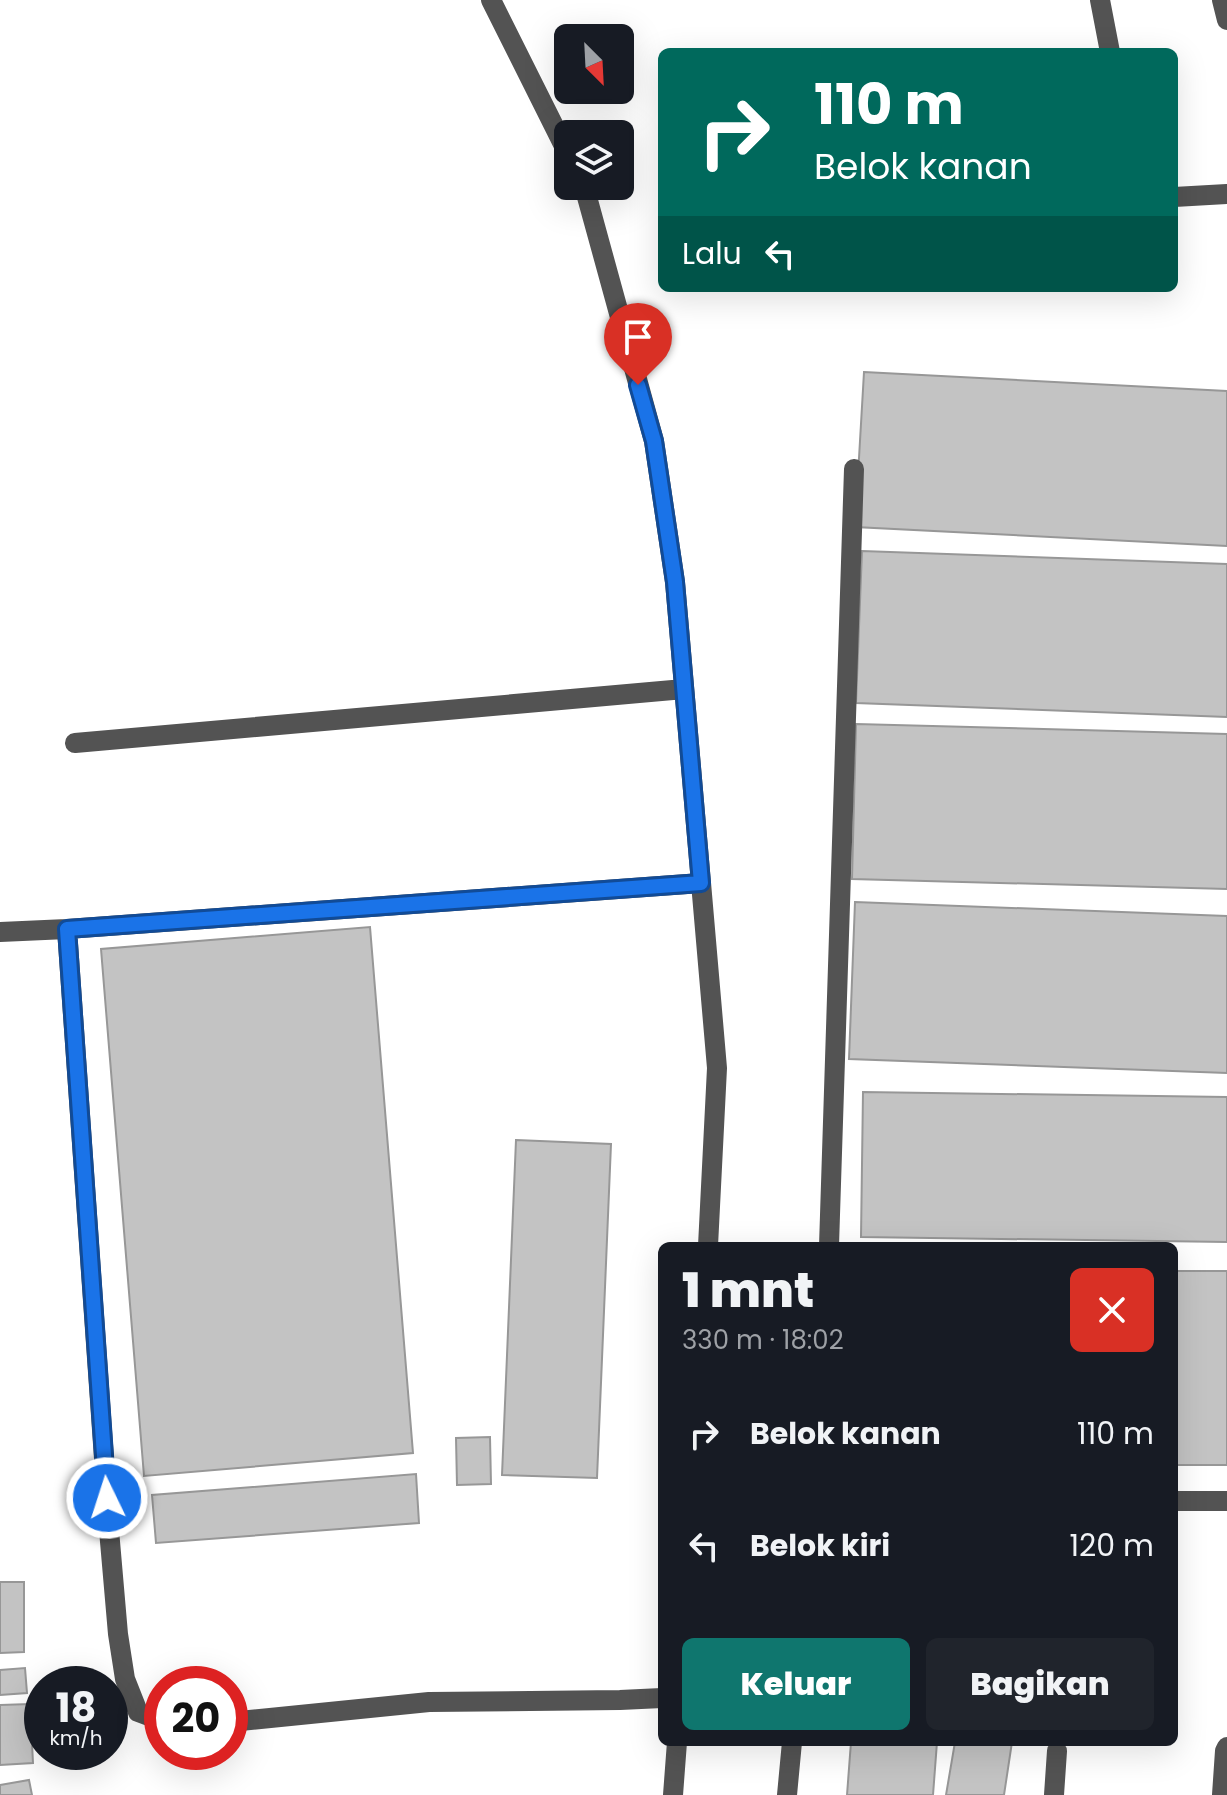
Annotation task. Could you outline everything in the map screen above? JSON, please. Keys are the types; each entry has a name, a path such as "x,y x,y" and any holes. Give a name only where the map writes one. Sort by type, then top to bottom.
{"street":[{"path":"491,0 554,126"},
{"path":"1100,0 1109,48"},
{"path":"1222,0 1227,20"},
{"path":"1178,197 1227,194"},
{"path":"588,200 654,441 675,582 717,1068 708,1242"},
{"path":"829,1242 854,469"},
{"path":"75,743 684,689"},
{"path":"0,932 701,883"},
{"path":"67,929 118,1634 125,1679 138,1712 144,1714"},
{"path":"1178,1501 1227,1501"},
{"path":"248,1720 429,1702 658,1698"},
{"path":"673,1795 677,1746"},
{"path":"787,1795 792,1746"},
{"path":"1222,1795 1227,1747"},
{"path":"1054,1795 1057,1751"}],"building":[{"path":"864,372 1227,391 1227,546 855,527"},
{"path":"862,551 1227,564 1227,717 856,703"},
{"path":"856,724 1227,734 1227,889 852,879"},
{"path":"855,902 1227,916 1227,1073 849,1059"},
{"path":"370,927 413,1453 144,1476 101,949"},
{"path":"863,1092 1227,1097 1227,1242 861,1237"},
{"path":"516,1140 611,1144 597,1478 502,1475"},
{"path":"1178,1271 1227,1271 1227,1465 1178,1465"},
{"path":"490,1437 491,1484 457,1485 456,1438"},
{"path":"416,1474 419,1523 156,1543 152,1495"},
{"path":"0,1582 24,1582 24,1652 0,1653"},
{"path":"24,1668 24,1693 0,1695 0,1670"},
{"path":"24,1704 24,1764 0,1765 0,1705"},
{"path":"851,1746 937,1746 933,1795 847,1795"},
{"path":"954,1746 1011,1746 1004,1795 946,1795"},
{"path":"29,1780 32,1795 0,1795 0,1785"}],"route":[{"path":"107,1498 67,929 701,883 675,582 654,441 638,385"}]}
